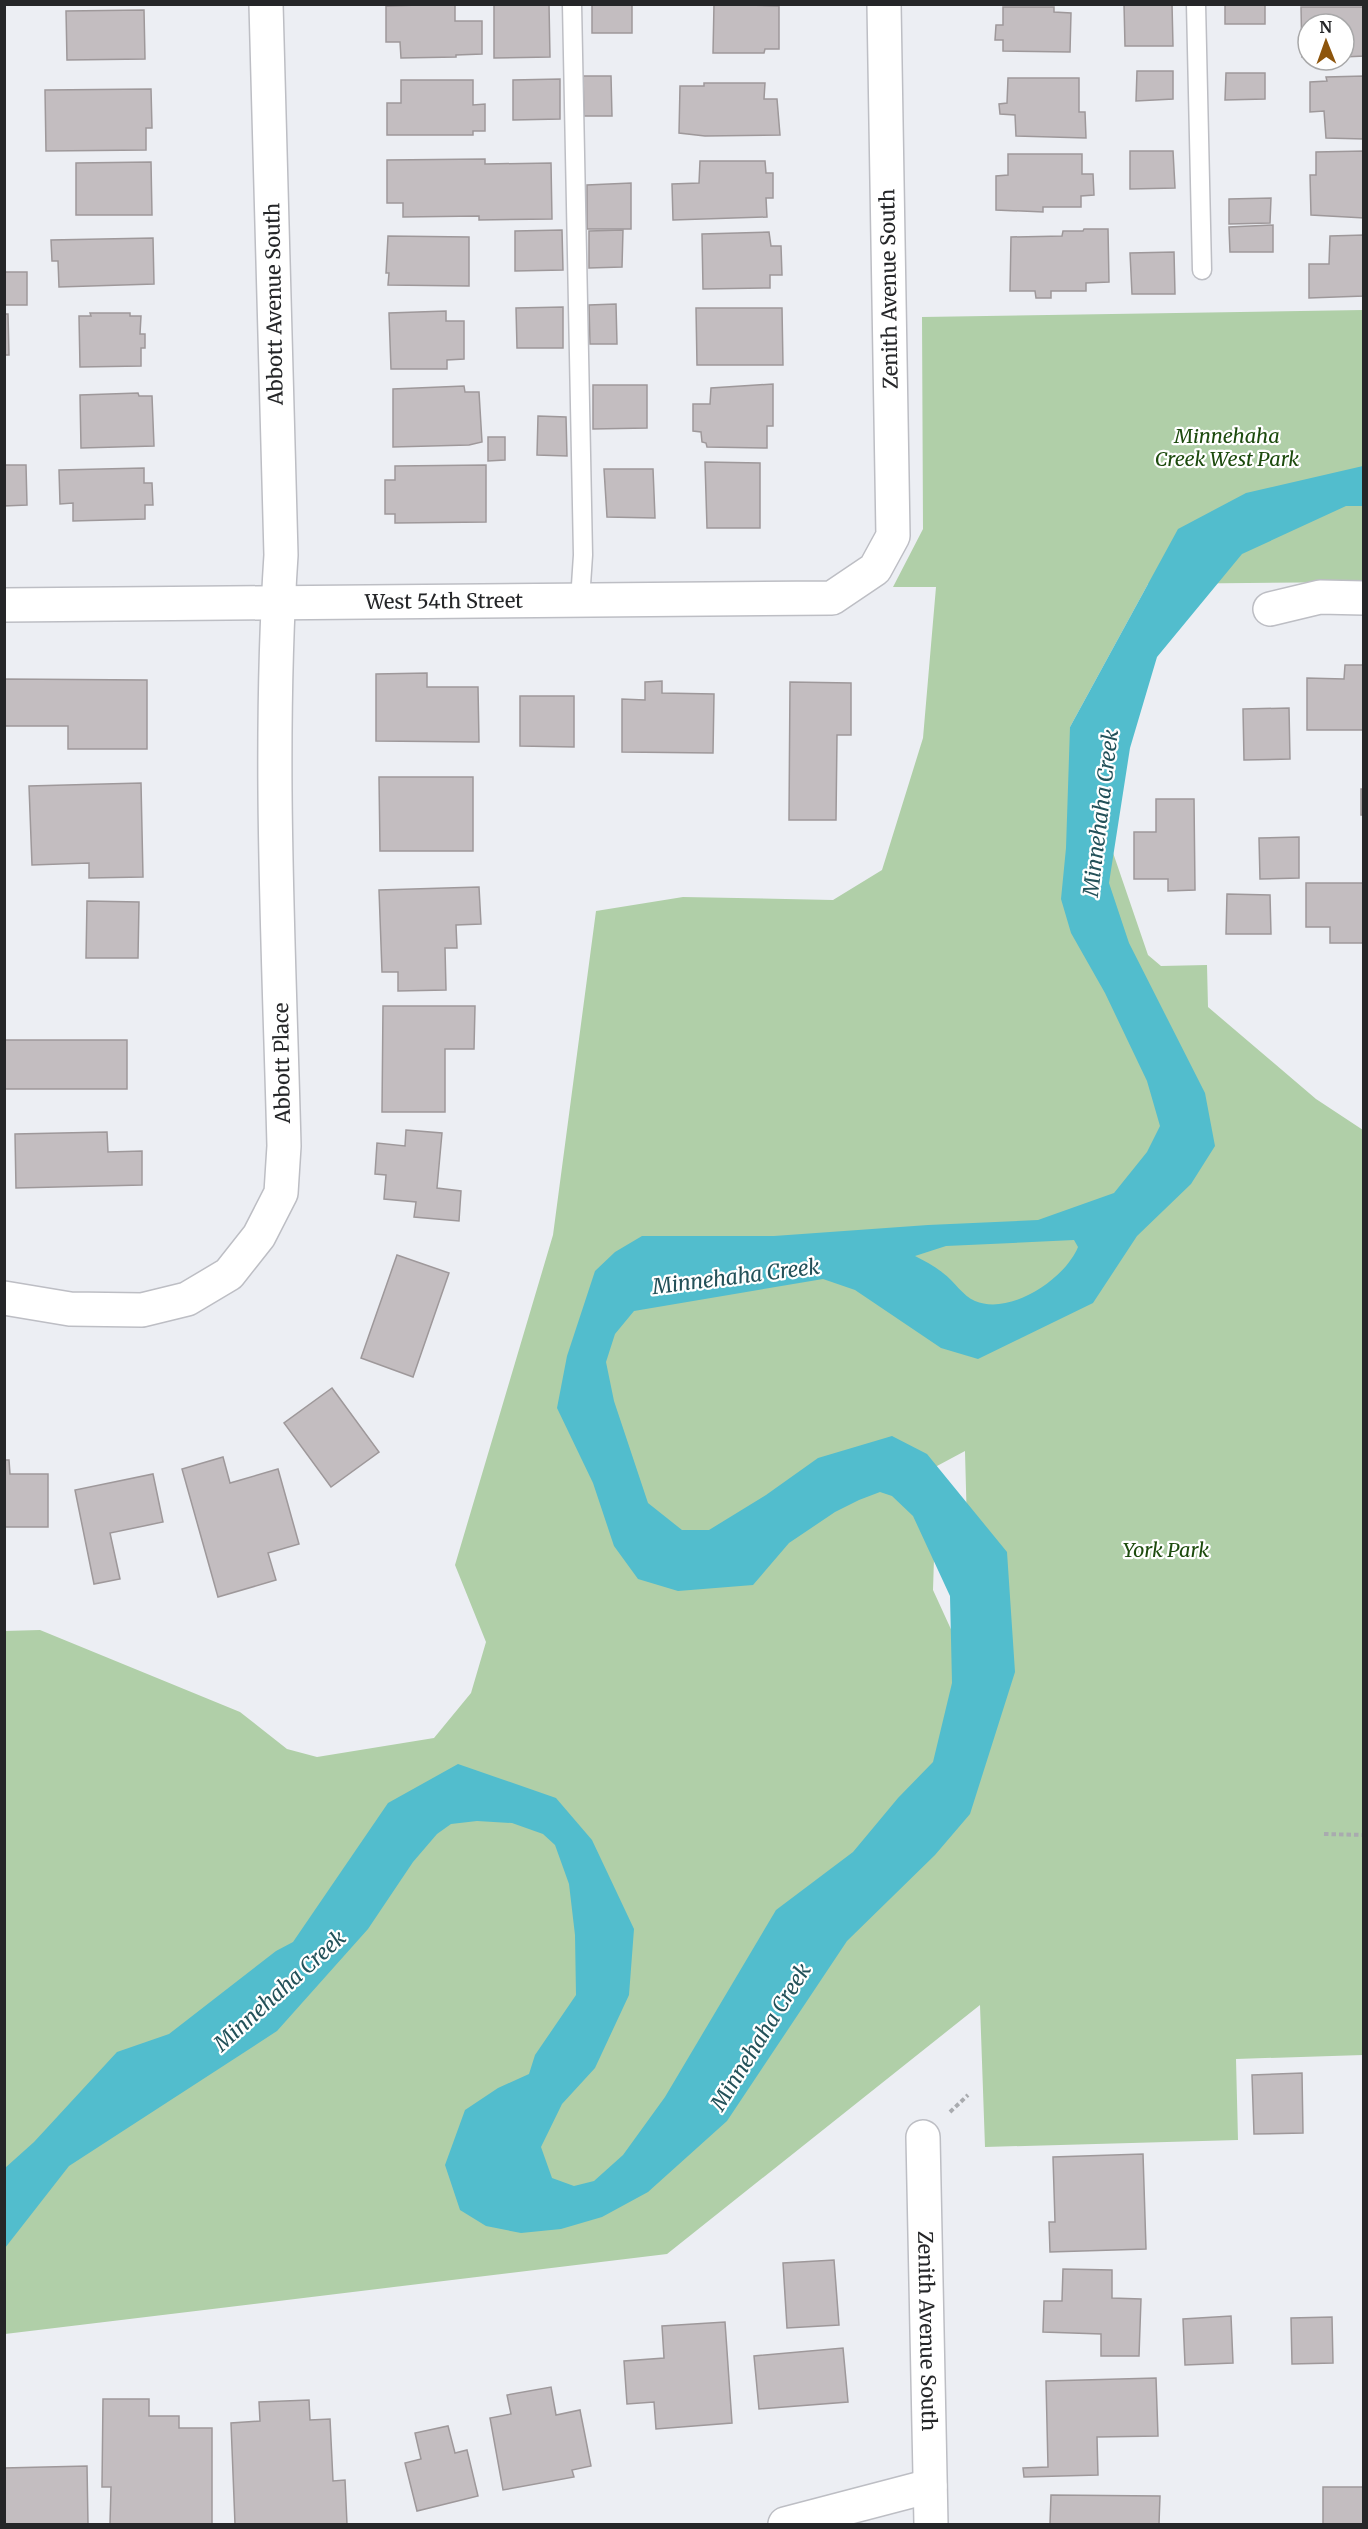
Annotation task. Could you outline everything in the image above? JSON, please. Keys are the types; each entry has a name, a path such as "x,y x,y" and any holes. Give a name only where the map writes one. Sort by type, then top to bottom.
{"street":[{"name":"Abbott Avenue South","path":"266,4 280,555 277,604"},
{"name":"Zenith Avenue South","path":"875,569 892,536 884,4"},
{"name":"West 54th Street","path":"4,605 832,598 875,569"},
{"path":"1270,609 1320,597 1364,598"},
{"name":"Abbott Place","path":"4,1298 70,1309 142,1310 188,1299 229,1274 259,1236 281,1193 284,1146 275,756 277,604"},
{"name":"Zenith Avenue South","path":"923,2137 931,2524"},
{"path":"785,2524 930,2486"}],"lane":[{"path":"572,4 583,555 580,600"},
{"path":"1196,4 1202,270"}],"path":[{"path":"1324,1834 1364,1835"}],"green space":[{"path":"1363,310 1363,582 1148,584 1070,727 1148,955 1161,966 1207,965 1208,1007 1316,1099 1363,1130 1363,2055 1236,2059 1238,2140 985,2147 980,2005 667,2254 5,2334 4,1631 40,1630 240,1712 287,1749 317,1757 434,1738 471,1693 486,1642 455,1565 553,1235 596,911 683,897 833,900 882,870 923,738 936,587 893,587 923,529 922,317","holes":["965,1451 971,1673 933,1590 937,1466"]}],"water":[{"name":"Minnehaha Creek","path":"1363,466 1363,506 1346,506 1242,554 1157,657 1130,748 1109,883 1129,943 1205,1093 1215,1146 1191,1184 1137,1236 1093,1303 978,1359 941,1348 855,1290 823,1279 634,1311 615,1334 606,1362 614,1401 648,1503 682,1530 709,1530 766,1495 818,1458 892,1436 927,1454 1007,1552 1015,1672 970,1814 935,1855 847,1941 727,2121 648,2192 602,2217 561,2229 521,2233 486,2226 460,2210 445,2165 465,2110 498,2088 529,2074 535,2055 576,1995 575,1935 569,1884 555,1845 543,1834 512,1823 477,1821 451,1824 437,1834 413,1862 368,1929 277,2031 69,2166 5,2248 5,2168 34,2142 117,2052 169,2034 276,1951 293,1942 388,1803 458,1764 556,1798 592,1840 634,1929 629,1995 595,2068 562,2104 541,2147 552,2178 574,2186 594,2181 623,2155 665,2097 776,1910 853,1852 898,1798 933,1762 952,1683 950,1596 913,1516 892,1496 880,1492 859,1500 835,1512 789,1543 753,1585 678,1591 638,1579 614,1546 593,1483 557,1408 567,1356 595,1271 615,1252 642,1236 774,1236 1038,1220 1114,1193 1147,1152 1160,1126 1147,1081 1105,993 1071,933 1061,899 1066,848 1070,727 1178,529 1246,493","holes":["1074,1240 1078,1247 1061,1271 1035,1292 1020,1299 989,1304 971,1299 940,1270 915,1256 946,1246"]}],"building":[{"path":"455,4 455,21 482,21 482,54 401,58 400,42 386,42 386,6"},
{"path":"494,4 549,4 550,57 494,58"},
{"path":"592,4 632,4 632,33 592,33"},
{"path":"714,4 779,6 779,49 765,49 764,53 713,53"},
{"path":"1124,4 1172,4 1173,46 1125,46"},
{"path":"1225,4 1265,4 1265,24 1225,24"},
{"path":"1003,7 1054,7 1054,12 1071,13 1070,52 1003,51 1003,40 995,40 996,25 1003,25"},
{"path":"1301,7 1364,7 1364,56 1356,56 1356,12 1301,12"},
{"path":"144,10 145,59 67,60 66,11"},
{"path":"1137,71 1173,71 1173,99 1136,101"},
{"path":"1226,73 1265,73 1265,99 1225,100"},
{"path":"583,76 611,76 612,116 584,116"},
{"path":"1364,76 1364,139 1326,138 1324,111 1310,112 1310,82 1327,81 1326,77"},
{"path":"1008,78 1079,78 1079,112 1085,112 1086,138 1016,136 1015,115 1000,114 999,104 1007,103"},
{"path":"560,79 560,119 513,120 513,80"},
{"path":"401,80 473,80 473,105 485,104 485,131 473,131 473,135 387,135 387,103 401,103"},
{"path":"704,83 765,83 764,99 777,99 780,135 705,136 679,133 680,86 704,86"},
{"path":"151,89 152,128 146,128 146,150 46,151 45,90"},
{"path":"1130,151 1173,151 1175,188 1130,189"},
{"path":"1364,151 1364,218 1311,215 1310,175 1316,175 1316,152"},
{"path":"1008,154 1082,154 1082,174 1093,174 1094,195 1081,196 1081,207 1043,207 1043,212 996,210 996,176 1008,175"},
{"path":"485,159 485,164 551,163 552,219 479,220 479,216 403,217 403,203 387,203 387,160"},
{"path":"700,161 765,161 766,173 773,173 773,198 766,198 767,217 673,220 672,184 699,183"},
{"path":"151,162 152,215 76,215 76,163"},
{"path":"631,183 631,229 587,229 587,185"},
{"path":"1271,198 1270,223 1229,224 1229,199"},
{"path":"1273,225 1273,252 1230,252 1229,227"},
{"path":"1084,229 1108,229 1109,282 1086,283 1086,291 1051,291 1051,298 1036,298 1035,291 1010,291 1011,237 1062,236 1063,231 1083,231"},
{"path":"562,230 563,270 515,271 515,231"},
{"path":"623,230 622,267 589,268 589,231"},
{"path":"769,232 771,246 781,246 782,275 770,275 770,288 703,289 702,234"},
{"path":"1364,235 1364,296 1309,298 1309,264 1329,264 1330,236"},
{"path":"388,236 469,237 469,286 388,285 389,273 386,273"},
{"path":"153,238 154,284 59,287 58,261 52,261 51,240"},
{"path":"1174,252 1175,294 1132,294 1130,253"},
{"path":"4,272 27,272 27,305 4,305"},
{"path":"616,304 617,344 590,344 589,305"},
{"path":"563,307 563,348 517,348 516,308"},
{"path":"696,308 782,308 783,365 697,365"},
{"path":"446,311 446,321 464,321 464,359 447,360 447,369 391,369 389,313"},
{"path":"90,313 130,313 130,316 141,316 140,334 145,334 145,348 141,348 141,366 80,367 79,316 91,316"},
{"path":"4,314 8,314 9,355 4,355"},
{"path":"773,384 773,426 767,426 767,448 707,447 706,443 702,442 701,432 693,431 693,404 710,404 711,388"},
{"path":"593,385 647,385 647,428 593,429"},
{"path":"464,386 465,392 479,392 482,442 469,445 393,447 393,389"},
{"path":"138,393 139,396 152,396 154,446 81,448 80,395"},
{"path":"538,416 566,417 567,456 537,455"},
{"path":"488,437 505,437 505,460 488,461"},
{"path":"705,462 760,463 760,528 707,528"},
{"path":"4,465 26,465 27,505 4,506"},
{"path":"486,465 486,522 395,523 395,514 385,514 385,480 395,480 395,466"},
{"path":"144,468 144,483 152,483 153,505 145,505 145,519 73,521 73,503 60,504 59,470"},
{"path":"604,469 653,469 655,518 607,517"},
{"path":"1345,665 1364,665 1364,730 1307,730 1307,678 1344,679"},
{"path":"427,673 427,687 478,687 479,742 376,741 376,674"},
{"path":"4,679 147,680 147,749 68,749 68,726 4,726"},
{"path":"662,681 662,693 714,694 713,753 622,752 622,699 645,700 645,682"},
{"path":"790,682 851,683 851,735 837,735 836,820 789,820"},
{"path":"520,696 574,696 574,747 520,746"},
{"path":"1289,708 1290,759 1244,760 1243,709"},
{"path":"379,777 473,777 473,851 380,851"},
{"path":"141,783 143,877 89,878 89,863 32,865 29,786"},
{"path":"1361,789 1364,789 1364,815 1361,815"},
{"path":"1156,799 1194,799 1195,890 1168,891 1168,879 1134,879 1134,832 1156,832"},
{"path":"1299,837 1299,878 1260,879 1259,838"},
{"path":"1306,883 1364,883 1364,943 1330,943 1330,927 1306,927"},
{"path":"479,887 481,924 456,925 457,948 445,948 446,990 398,991 398,972 382,972 379,890"},
{"path":"1227,894 1270,895 1271,934 1226,934"},
{"path":"87,901 139,902 138,958 86,958"},
{"path":"383,1006 475,1006 474,1049 445,1049 445,1112 382,1112"},
{"path":"4,1040 127,1040 127,1089 4,1089"},
{"path":"406,1130 442,1133 437,1188 461,1191 459,1221 414,1217 416,1202 384,1199 386,1175 375,1174 377,1143 405,1146"},
{"path":"107,1132 108,1152 142,1151 142,1185 16,1188 15,1134"},
{"path":"397,1255 449,1273 413,1377 361,1358"},
{"path":"332,1388 379,1452 331,1487 284,1423"},
{"path":"223,1457 230,1483 278,1469 299,1544 268,1553 276,1580 218,1597 182,1469"},
{"path":"4,1460 9,1460 10,1474 48,1474 48,1527 4,1527"},
{"path":"153,1474 163,1522 110,1533 120,1579 94,1584 75,1490"},
{"path":"1302,2073 1303,2133 1254,2134 1252,2075"},
{"path":"1143,2154 1146,2249 1050,2252 1049,2222 1055,2222 1053,2157"},
{"path":"834,2260 839,2325 787,2328 783,2263"},
{"path":"1063,2269 1112,2270 1112,2298 1141,2299 1139,2356 1101,2356 1101,2334 1043,2332 1044,2301 1062,2301"},
{"path":"1231,2316 1233,2363 1185,2365 1183,2319"},
{"path":"1332,2317 1333,2363 1292,2364 1291,2318"},
{"path":"725,2322 732,2423 656,2429 654,2402 627,2404 624,2361 664,2358 662,2326"},
{"path":"843,2348 848,2402 759,2409 754,2356"},
{"path":"1156,2378 1158,2436 1097,2437 1098,2475 1024,2477 1023,2468 1048,2467 1046,2381"},
{"path":"551,2387 556,2415 580,2410 591,2466 572,2470 574,2477 503,2490 490,2418 511,2414 507,2395"},
{"path":"103,2399 149,2399 149,2416 179,2416 179,2428 212,2428 212,2524 110,2524 111,2487 102,2487"},
{"path":"309,2400 310,2420 330,2419 333,2481 345,2480 347,2524 235,2524 231,2423 260,2421 259,2402"},
{"path":"448,2426 455,2453 467,2450 478,2496 417,2511 405,2463 421,2459 415,2433"},
{"path":"87,2466 88,2524 4,2524 4,2468"},
{"path":"1323,2487 1364,2487 1364,2524 1323,2524"},
{"path":"1051,2495 1160,2496 1159,2524 1050,2524"}],"park label":[{"name":"Minnehaha Creek West Park","path":"1227,448"},
{"name":"York Park","path":"1166,1550"}]}
